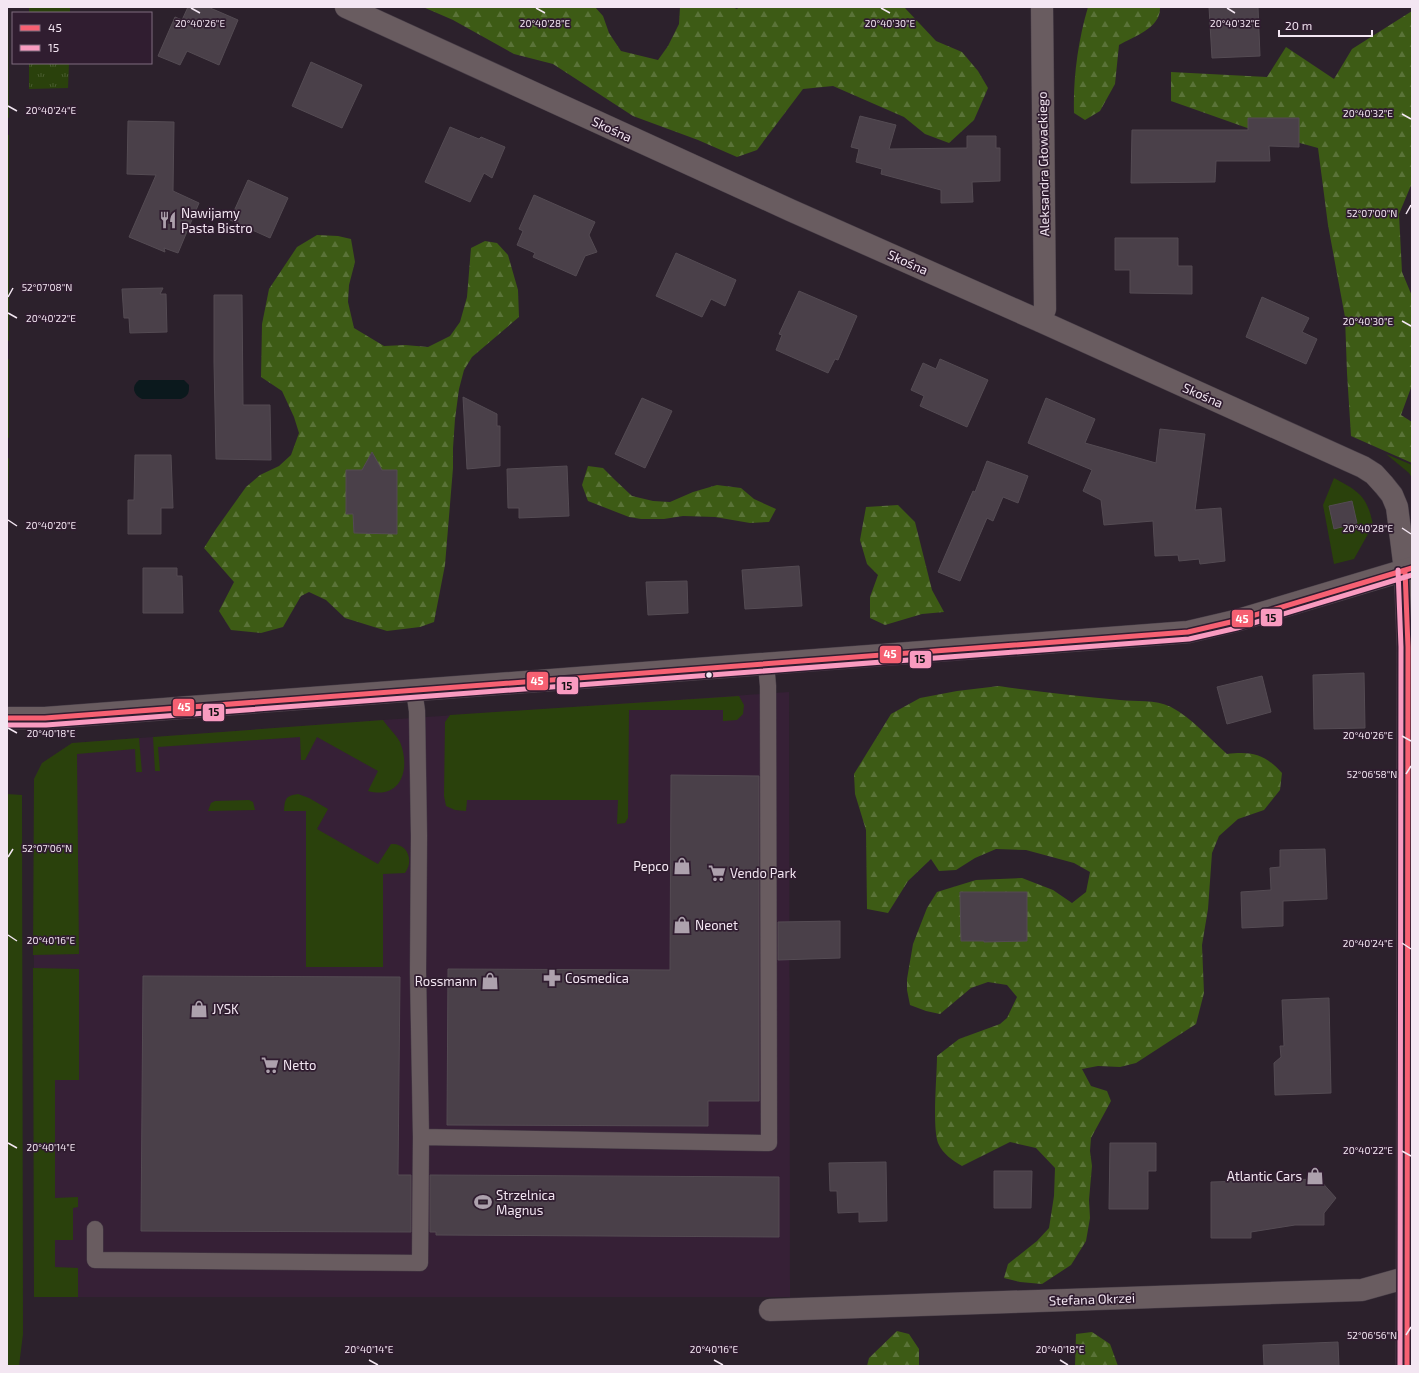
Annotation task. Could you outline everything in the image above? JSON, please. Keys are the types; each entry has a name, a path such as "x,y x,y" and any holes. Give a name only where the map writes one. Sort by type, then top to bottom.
{"street":[{"name":"Skośna","path":"346,7 790,210 1040,320 1287,433 1346,458 1374,474 1392,495 1397,507 1409,569 1410,1277 1407,1366"},
{"name":"Aleksandra Głowackiego","path":"1040,320 1045,309 1042,7"},
{"path":"7,718 45,718 1188,632 1235,621 1409,569"},
{"name":"Stefana Okrzei","path":"770,1310 1362,1290 1386,1285 1410,1277"}],"lane":[{"path":"421,1137 769,1143 768,686 766,663"},
{"path":"95,1229 95,1260 420,1263 421,1137 418,972 419,836 417,711 414,690"}],"shaded area":[{"path":"139,380 184,380 189,385 189,392 186,397 181,399 142,399 135,393 134,390 136,382"},
{"path":"789,692 790,1297 34,1297 34,779 42,763 72,743"}],"green space":[{"path":"8,7 9,118 7,117"},
{"path":"29,7 70,7 70,12 29,12"},
{"path":"423,7 595,7 603,16 609,33 621,51 658,60 668,46 679,24 680,7 732,7 737,9 739,7 904,7 936,41 962,52 978,71 988,88 974,120 949,143 925,134 904,117 833,86 803,89 757,150 737,157 698,140 633,116 553,64 514,54 453,20"},
{"path":"1088,7 1160,7 1156,21 1151,26 1139,35 1119,45 1115,84 1100,111 1085,120 1074,113 1074,86 1081,33"},
{"path":"1412,11 1412,183 1399,214 1402,272 1412,296 1412,385 1401,415 1412,422 1412,463 1351,436 1345,317 1328,225 1318,148 1253,130 1171,101 1171,72 1267,77 1286,47 1334,79 1352,49"},
{"path":"29,64 69,64 68,88 29,89"},
{"path":"7,135 9,135 9,341 7,340"},
{"path":"317,235 338,236 351,239 355,262 349,285 348,302 354,328 384,346 405,345 428,347 450,336 460,322 467,297 471,248 485,241 497,243 508,255 518,290 519,317 472,357 464,370 459,389 455,419 453,468 445,565 434,622 420,627 387,631 345,618 326,600 309,592 301,596 283,627 261,633 231,630 219,611 234,582 204,548 246,487 260,475 279,466 291,455 299,433 294,417 282,391 261,377 262,324 269,289 297,247"},
{"path":"9,359 9,438 7,437 7,360"},
{"path":"1386,454 1412,465 1412,478 1409,473"},
{"path":"9,458 8,507 7,459"},
{"path":"588,466 603,468 632,496 653,501 670,502 693,492 717,485 741,488 754,499 776,509 769,522 750,523 715,517 683,516 664,519 641,519 629,517 588,501 582,485"},
{"path":"1334,478 1356,491 1361,496 1368,507 1373,525 1354,559 1334,564 1323,505"},
{"path":"898,505 915,522 932,590 944,612 922,614 885,625 870,618 870,597 878,575 867,564 860,540 866,507"},
{"path":"999,686 1089,697 1165,704 1186,717 1227,754 1243,753 1257,755 1270,762 1282,773 1280,790 1264,810 1238,819 1219,836 1212,853 1208,909 1202,945 1204,993 1196,1024 1136,1063 1120,1067 1098,1066 1082,1069 1091,1086 1107,1091 1111,1101 1091,1138 1090,1151 1092,1166 1089,1200 1090,1218 1086,1241 1071,1265 1042,1284 1020,1282 1004,1278 1008,1264 1037,1241 1049,1228 1054,1196 1055,1168 1036,1148 1010,1142 962,1166 948,1156 940,1147 936,1135 935,1125 937,1056 959,1039 1000,1024 1007,1018 1017,997 1007,985 988,982 971,988 940,1014 910,1005 907,990 907,979 913,944 927,908 937,892 976,880 1022,878 1053,890 1072,903 1086,892 1090,872 1074,863 1026,850 996,849 975,858 956,870 939,871 931,859 908,881 888,913 867,909 866,830 855,794 854,774 891,714 920,698 957,691"},
{"path":"739,696 744,705 743,714 737,720 723,721 723,710 629,710 628,818 625,823 617,824 618,800 467,800 466,811 455,810 446,806 444,796 445,722 450,715"},
{"path":"383,720 400,742 404,762 400,780 396,787 388,791 379,793 368,791 378,771 317,737 305,760 301,760 300,737 158,747 160,771 155,771 153,737"},
{"path":"139,738 142,772 136,772 135,749 77,754 79,954 33,955 34,779 42,763 72,743"},
{"path":"7,794 22,795 23,1334 19,1366 7,1366"},
{"path":"298,794 309,798 328,809 317,829 378,864 391,844 402,846 408,854 409,863 405,873 383,874 383,967 306,967 306,811 284,811 286,799 290,796"},
{"path":"249,800 253,802 255,810 208,811 211,803 215,801"},
{"path":"33,968 79,969 79,1080 55,1080 55,1198 78,1197 78,1207 73,1208 73,1240 55,1240 55,1267 78,1268 78,1297 34,1297"},
{"path":"897,1331 909,1334 919,1349 919,1366 867,1366 869,1358"},
{"path":"1092,1332 1110,1344 1118,1366 1075,1366 1076,1334"}],"building":[{"path":"188,7 208,7 238,20 219,65 187,51 180,65 158,56 175,17 182,20"},
{"path":"1209,7 1258,7 1260,56 1212,58"},
{"path":"311,62 362,85 342,128 292,106"},
{"path":"860,116 896,125 889,149 967,148 967,136 996,136 996,148 1000,148 1000,181 972,182 973,202 941,203 941,190 881,174 882,169 856,162 859,149 851,147"},
{"path":"1248,118 1299,118 1299,147 1269,146 1270,161 1216,161 1215,182 1131,183 1132,130 1248,130"},
{"path":"128,121 174,122 173,191 199,203 178,253 164,248 165,252 129,237 156,175 127,174"},
{"path":"450,127 479,139 481,137 505,147 492,178 484,173 470,202 425,182"},
{"path":"248,180 288,198 270,238 230,220"},
{"path":"534,195 595,222 589,235 597,252 585,256 576,276 533,257 535,253 517,245 523,231 519,229"},
{"path":"1115,238 1178,238 1178,266 1192,266 1192,294 1130,293 1130,270 1115,270"},
{"path":"676,253 736,280 725,306 711,299 702,317 656,296"},
{"path":"163,288 160,294 166,294 167,332 130,333 129,318 124,318 122,289"},
{"path":"799,291 857,316 838,360 835,359 828,373 776,350 782,335 779,334"},
{"path":"214,295 242,295 243,405 270,405 271,460 216,459"},
{"path":"1262,297 1309,318 1302,332 1317,339 1306,364 1246,337"},
{"path":"940,359 988,380 967,427 920,406 924,396 911,390 923,363 936,369"},
{"path":"463,397 497,414 497,426 500,426 500,466 467,469"},
{"path":"642,398 672,411 645,468 615,454"},
{"path":"1046,398 1095,419 1085,443 1156,463 1160,429 1205,434 1195,510 1221,508 1225,561 1200,564 1199,559 1179,561 1178,555 1155,556 1153,521 1104,525 1101,500 1083,491 1092,470 1028,443"},
{"path":"372,452 382,470 397,470 397,534 354,533 353,514 346,514 346,470 362,470"},
{"path":"135,455 171,455 173,508 161,508 161,534 128,534 128,500 134,500"},
{"path":"987,461 1028,476 1018,503 1003,497 993,521 987,518 960,581 938,572 973,491 975,492"},
{"path":"567,466 569,516 519,518 519,508 508,508 507,469"},
{"path":"1352,501 1357,523 1334,529 1329,506"},
{"path":"799,566 802,606 745,609 742,570"},
{"path":"143,568 177,568 177,576 182,576 183,613 143,613"},
{"path":"687,581 688,613 648,615 646,582"},
{"path":"1364,673 1365,728 1314,729 1313,675"},
{"path":"1262,676 1271,712 1227,724 1217,687"},
{"name":"Vendo Park","path":"671,775 759,776 759,1101 708,1101 708,1126 447,1125 448,969 670,970"},
{"path":"1325,849 1327,899 1283,901 1283,926 1242,928 1241,892 1271,890 1270,868 1280,867 1280,850"},
{"path":"960,892 1027,892 1027,941 961,941"},
{"path":"840,921 840,958 778,960 778,922"},
{"name":"Netto","path":"143,976 400,977 398,1175 411,1175 411,1232 141,1231"},
{"path":"1329,998 1331,1093 1275,1095 1274,1063 1281,1057 1280,1046 1284,1046 1282,1000"},
{"path":"1110,1143 1156,1143 1156,1171 1148,1171 1148,1209 1109,1209"},
{"path":"886,1162 887,1221 859,1222 859,1212 838,1213 837,1191 830,1191 829,1163"},
{"path":"994,1171 1032,1171 1031,1208 994,1208"},
{"path":"430,1175 779,1177 779,1237 436,1235 436,1232 430,1232"},
{"path":"1319,1179 1336,1198 1324,1213 1324,1225 1295,1225 1251,1232 1251,1238 1211,1238 1211,1182"},
{"path":"1338,1342 1339,1366 1264,1366 1263,1345"}],"transit line":[{"name":"45","path":"7,718 45,718 1188,632 1235,621 1412,568"},
{"name":"15","path":"1398,570 1401,647 1400,1366"},
{"name":"45","path":"1405,570 1408,647 1407,1366"},
{"name":"15","path":"7,725 46,725 1189,639 1237,628 1412,575"}],"place":[{"name":"Nawijamy Pasta Bistro","path":"168,220"},
{"name":"Pepco","path":"682,866"},
{"name":"Vendo Park","path":"717,873"},
{"name":"Neonet","path":"682,925"},
{"name":"Cosmedica","path":"552,978"},
{"name":"Rossmann","path":"490,981"},
{"name":"JYSK","path":"199,1009"},
{"name":"Netto","path":"270,1065"},
{"name":"Atlantic Cars","path":"1315,1176"},
{"name":"Strzelnica Magnus","path":"483,1202"}]}
